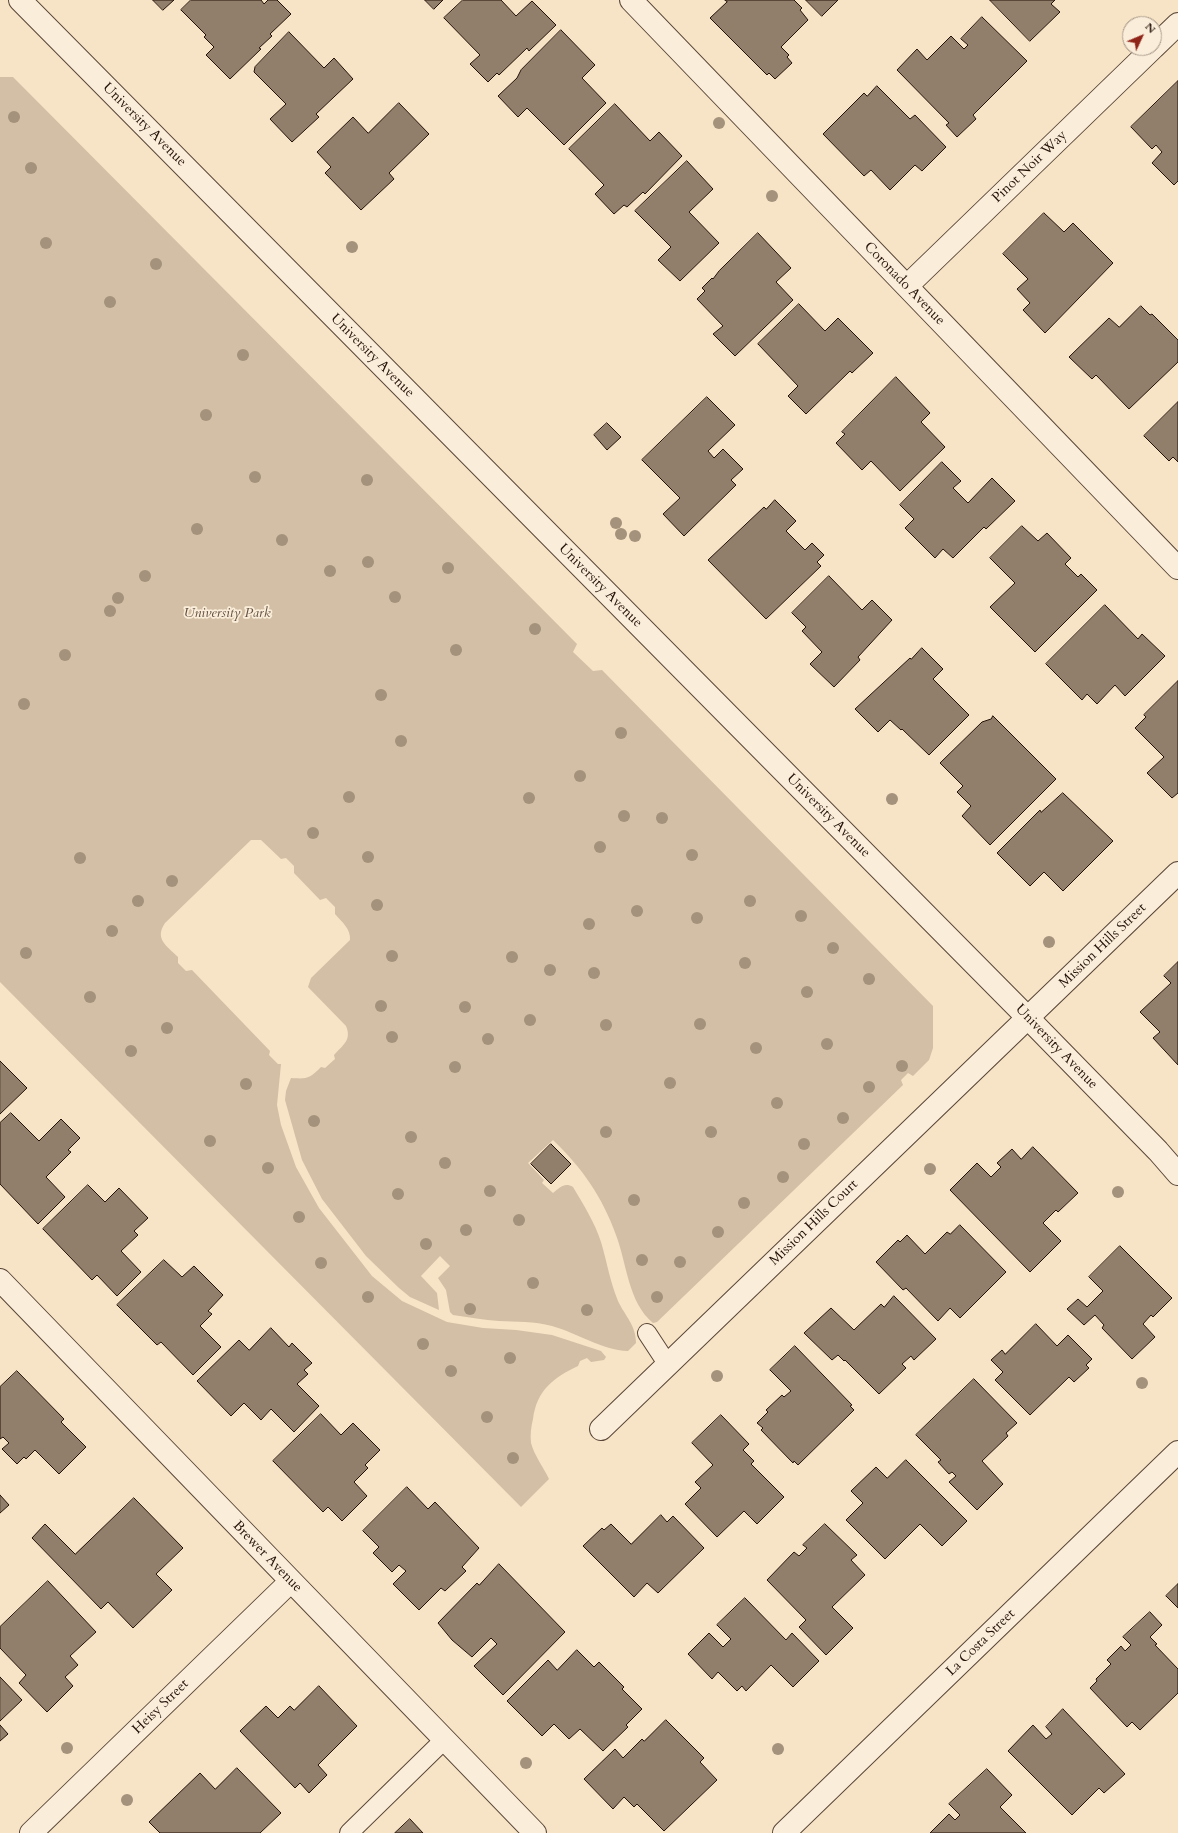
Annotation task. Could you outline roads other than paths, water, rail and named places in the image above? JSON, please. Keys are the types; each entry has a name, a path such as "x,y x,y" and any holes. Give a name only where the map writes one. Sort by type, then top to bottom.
{"street":[{"name":"University Avenue","path":"20,0 1028,1018 1158,1151 1178,1174"},
{"name":"Coronado Avenue","path":"630,0 1178,568"},
{"name":"Pinot Noir Way","path":"1162,39 1178,24"},
{"name":"Pinot Noir Way","path":"907,286 1144,56"},
{"name":"Mission Hills Street","path":"1028,1018 1178,873"},
{"name":"Mission Hills Court","path":"601,1429 1028,1018"},
{"name":"Brewer Avenue","path":"2,1288 291,1581 535,1833"},
{"name":"La Costa Street","path":"784,1833 1178,1452"},
{"name":"Heisy Street","path":"31,1833 291,1581"}],"lane":[{"path":"647,1333 668,1365"},
{"path":"349,1833 444,1740"}],"park label":[{"name":"University Park","path":"227,614"}]}
